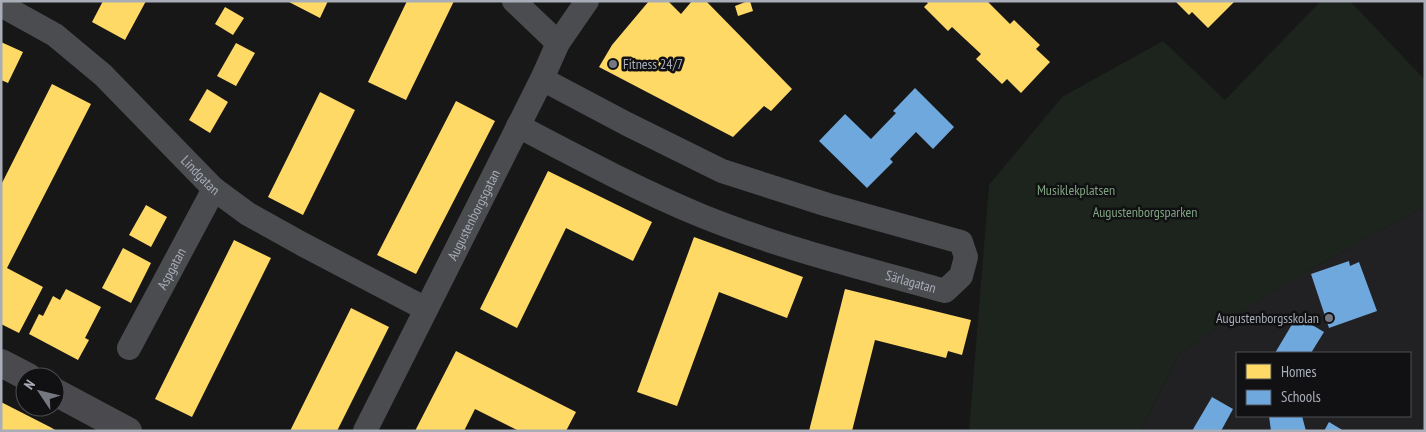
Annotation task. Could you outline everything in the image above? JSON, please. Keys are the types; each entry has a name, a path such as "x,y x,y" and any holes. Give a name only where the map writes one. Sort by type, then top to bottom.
{"street":[{"path":"514,1 558,43"},
{"name":"Augustenborgsgatan","path":"365,431 558,43 587,1"},
{"name":"Lindgatan","path":"1,5 55,35 103,75 214,189 248,214 426,309"},
{"name":"Särlagatan","path":"518,126 615,177 702,216 784,246 945,291 961,276 966,257 961,242 828,205 722,170 626,124 542,78"},
{"name":"Aspgatan","path":"129,348 214,189"},
{"path":"1,363 15,370"},
{"path":"65,397 128,431"}],"shaded area":[{"name":"Augustenborgsskolan","path":"1425,206 1425,431 1140,431 1179,354 1286,283"}],"green space":[{"name":"Augustenborgsparken","path":"1321,1 1350,1 1425,80 1425,206 1286,283 1179,354 1140,431 969,431 989,185 1062,97 1163,41 1225,100"}],"building: Homes":[{"path":"103,1 146,1 125,40 92,22"},
{"path":"287,1 328,1 320,18"},
{"path":"407,1 454,1 406,100 368,82"},
{"path":"649,1 668,1 681,14 692,1 706,1 792,89 771,111 764,106 733,137 599,67 612,45"},
{"path":"750,1 753,11 738,16 735,6"},
{"path":"926,1 987,1 1010,24 1014,20 1040,45 1036,49 1050,62 1021,93 1007,79 1002,84 976,59 981,54 952,27 948,31 924,7 928,3"},
{"path":"1175,1 1235,1 1208,28 1192,12 1189,15"},
{"path":"225,7 244,18 233,35 215,24"},
{"path":"1,42 23,52 8,83 1,80"},
{"path":"236,43 255,53 236,86 217,76"},
{"path":"52,84 91,104 7,268 43,287 19,333 1,324 1,185"},
{"path":"207,89 228,102 210,133 189,120"},
{"path":"320,92 355,110 303,215 268,197"},
{"path":"456,101 495,121 416,274 377,255"},
{"path":"548,171 652,222 633,261 566,228 517,328 480,309"},
{"path":"146,205 167,217 151,247 129,235"},
{"path":"694,237 803,277 787,318 719,292 677,406 637,392"},
{"path":"234,240 271,258 192,417 155,399"},
{"path":"123,248 151,263 131,303 102,288"},
{"path":"66,289 101,307 85,338 89,340 78,360 29,334 39,314 43,316 53,296 60,300"},
{"path":"845,289 971,320 962,355 948,351 946,358 875,340 852,431 809,431"},
{"path":"351,308 389,327 337,431 290,431"},
{"path":"456,351 576,412 566,431 519,431 475,409 464,431 415,431"},
{"path":"1,402 15,409 15,417 30,417 57,431 1,431"}],"building: Schools":[{"path":"915,88 954,127 933,149 916,132 890,159 893,162 867,188 819,141 845,114 871,139 896,113 893,111"},
{"path":"1349,261 1350,266 1359,262 1377,311 1329,328 1311,274"},
{"path":"1297,316 1324,332 1312,352 1276,352"},
{"path":"1212,397 1233,409 1221,431 1192,431"},
{"path":"1269,417 1302,417 1306,431 1271,431"},
{"path":"1329,422 1344,431 1324,431"}],"place":[{"name":"Fitness 24/7","path":"613,64"},
{"name":"Augustenborgsskolan","path":"1329,318"}],"park label":[{"name":"Musiklekplatsen","path":"1076,190"}]}
